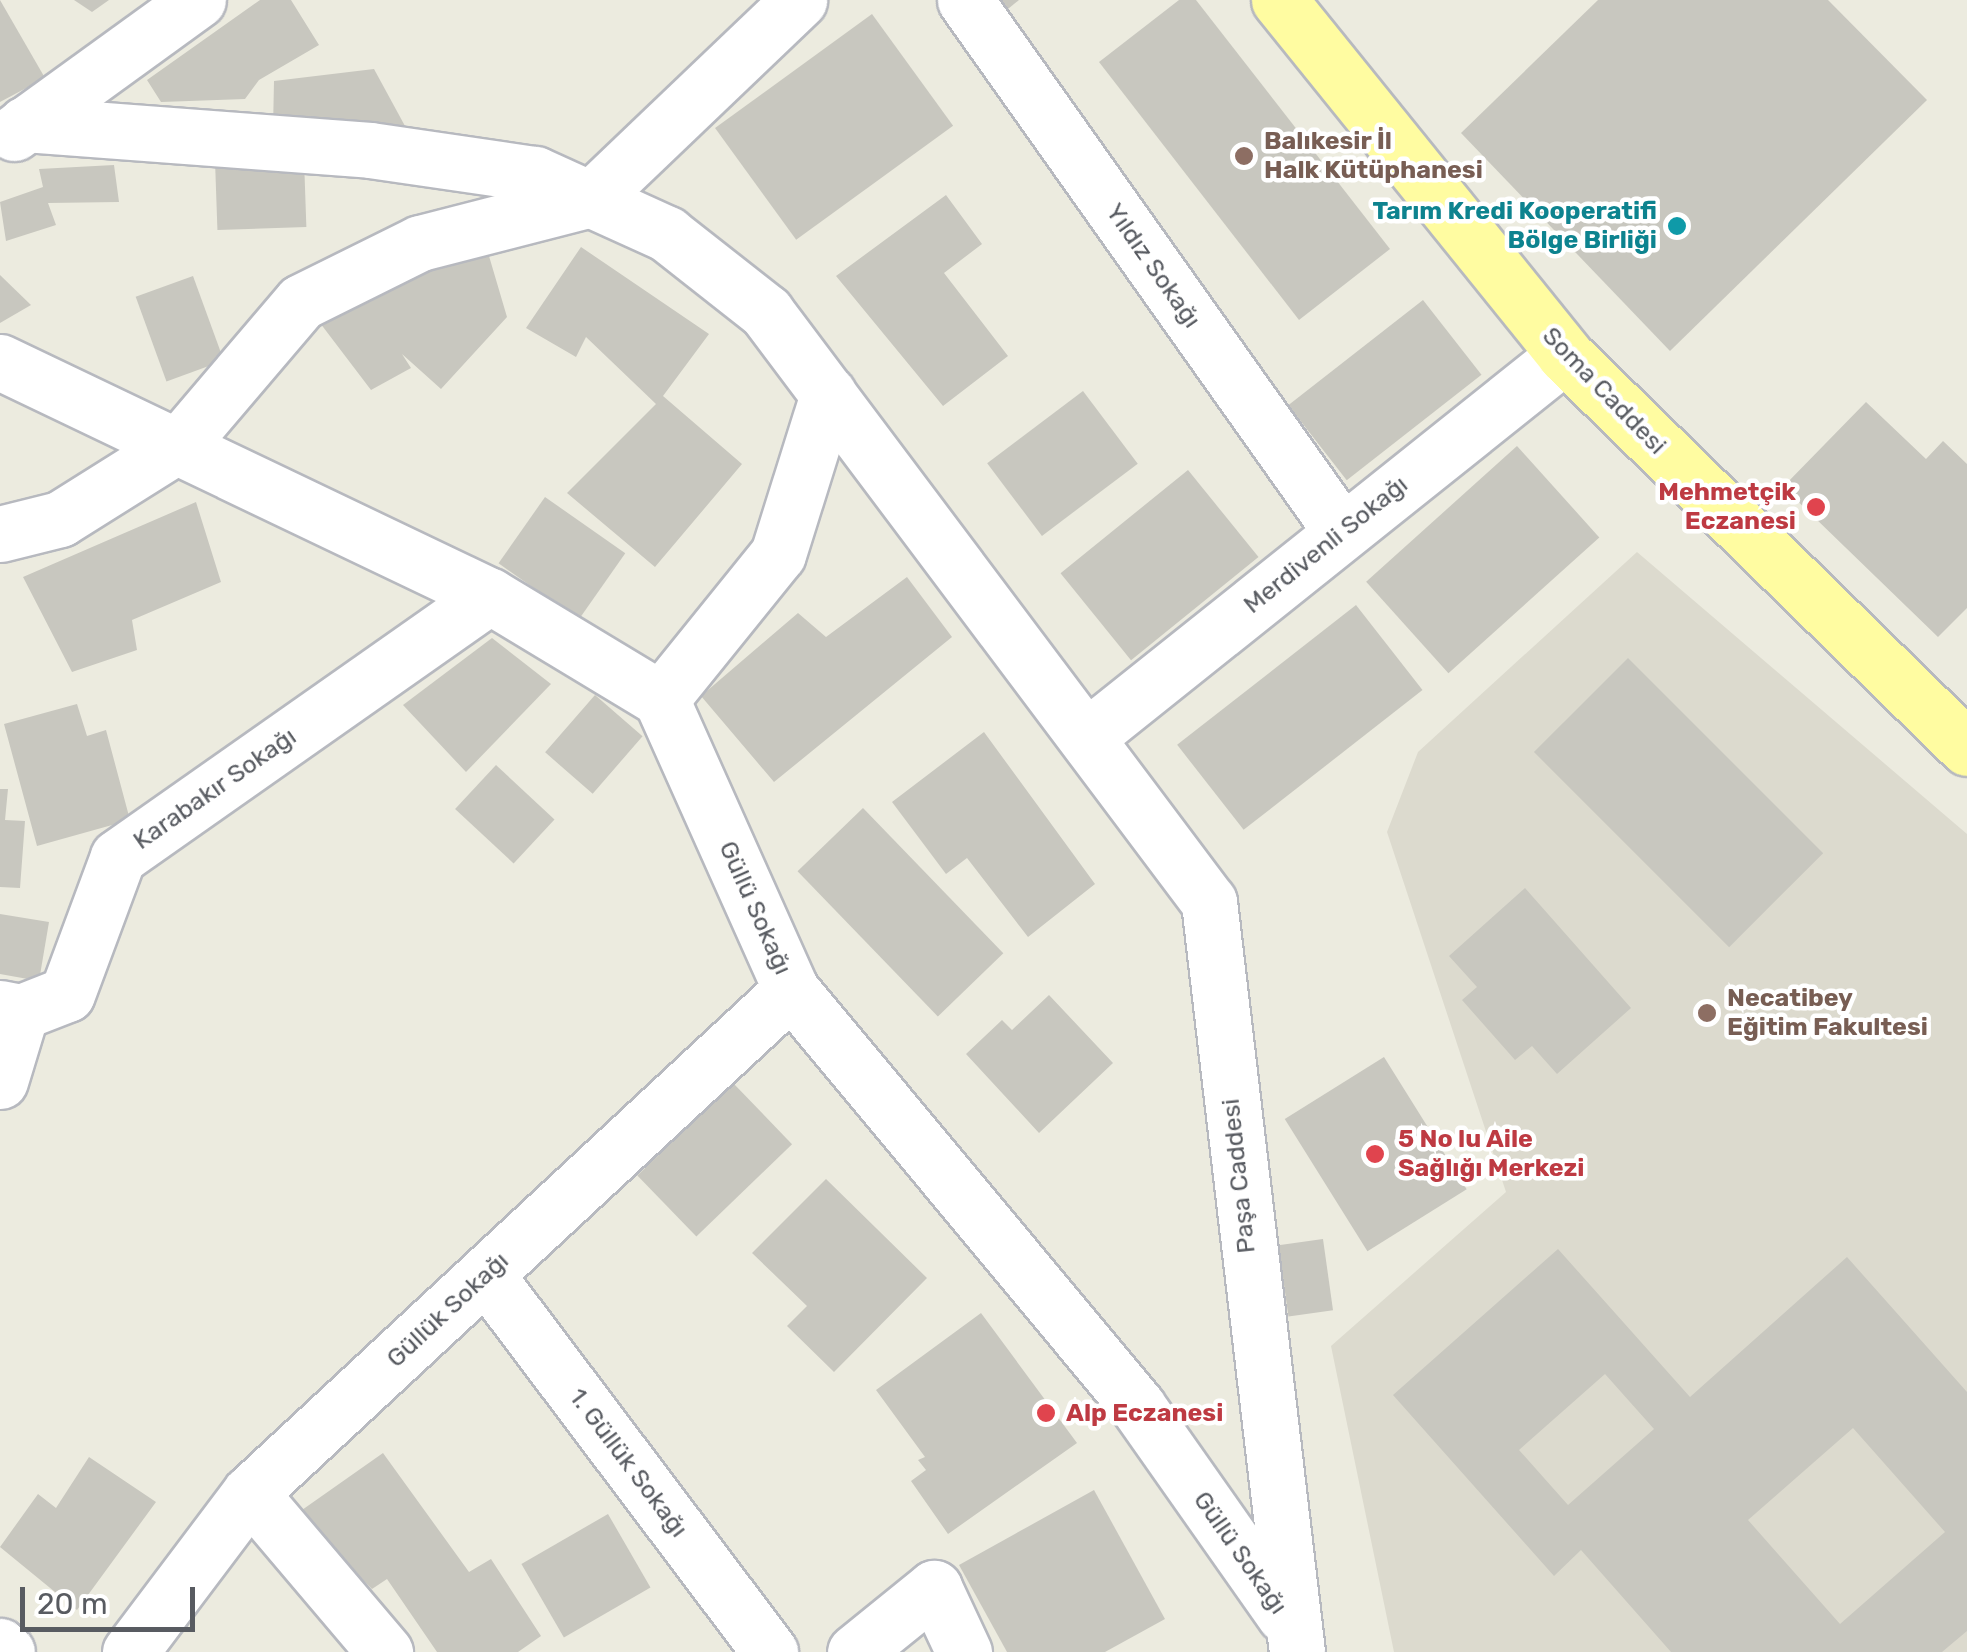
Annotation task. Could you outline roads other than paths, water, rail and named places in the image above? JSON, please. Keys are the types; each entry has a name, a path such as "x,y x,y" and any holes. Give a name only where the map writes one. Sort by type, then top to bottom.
{"main road":[{"name":"Soma Caddesi","path":"1278,0 1565,355 1962,734"}],"street":[{"path":"13,134 198,0"},
{"path":"0,534 60,519 180,443 301,302 420,243 591,199 799,0"},
{"name":"Yıldız Sokağı","path":"965,0 1342,532"},
{"name":"Paşa Caddesi","path":"13,134 370,150 535,174 667,234 766,312 1209,902 1292,1637"},
{"name":"Merdivenli Sokağı","path":"1088,736 1565,355"},
{"path":"0,362 180,443 490,596 661,698 778,554 828,394"},
{"name":"Karabakır Sokağı","path":"10,1010 67,994 118,857 490,596"},
{"name":"Güllü Sokağı","path":"661,698 791,990 1138,1407 1292,1637"},
{"name":"Güllük Sokağı","path":"130,1652 250,1492 791,990"},
{"path":"0,1081 10,1010"},
{"name":"1. Güllük Sokağı","path":"486,1275 770,1652"},
{"path":"250,1492 385,1652"},
{"path":"855,1652 934,1588 964,1652"},
{"path":"0,1646 7,1652"}],"place":[{"name":"Balıkesir İl Halk Kütüphanesi","path":"1244,156"},
{"name":"Tarım Kredi Kooperatifi Bölge Birliği","path":"1677,226"},
{"name":"Mehmetçik Eczanesi","path":"1816,507"},
{"name":"Necatibey Eğitim Fakultesi","path":"1707,1013"},
{"name":"5 No lu Aile Sağlığı Merkezi","path":"1375,1154"},
{"name":"Alp Eczanesi","path":"1046,1413"}]}
